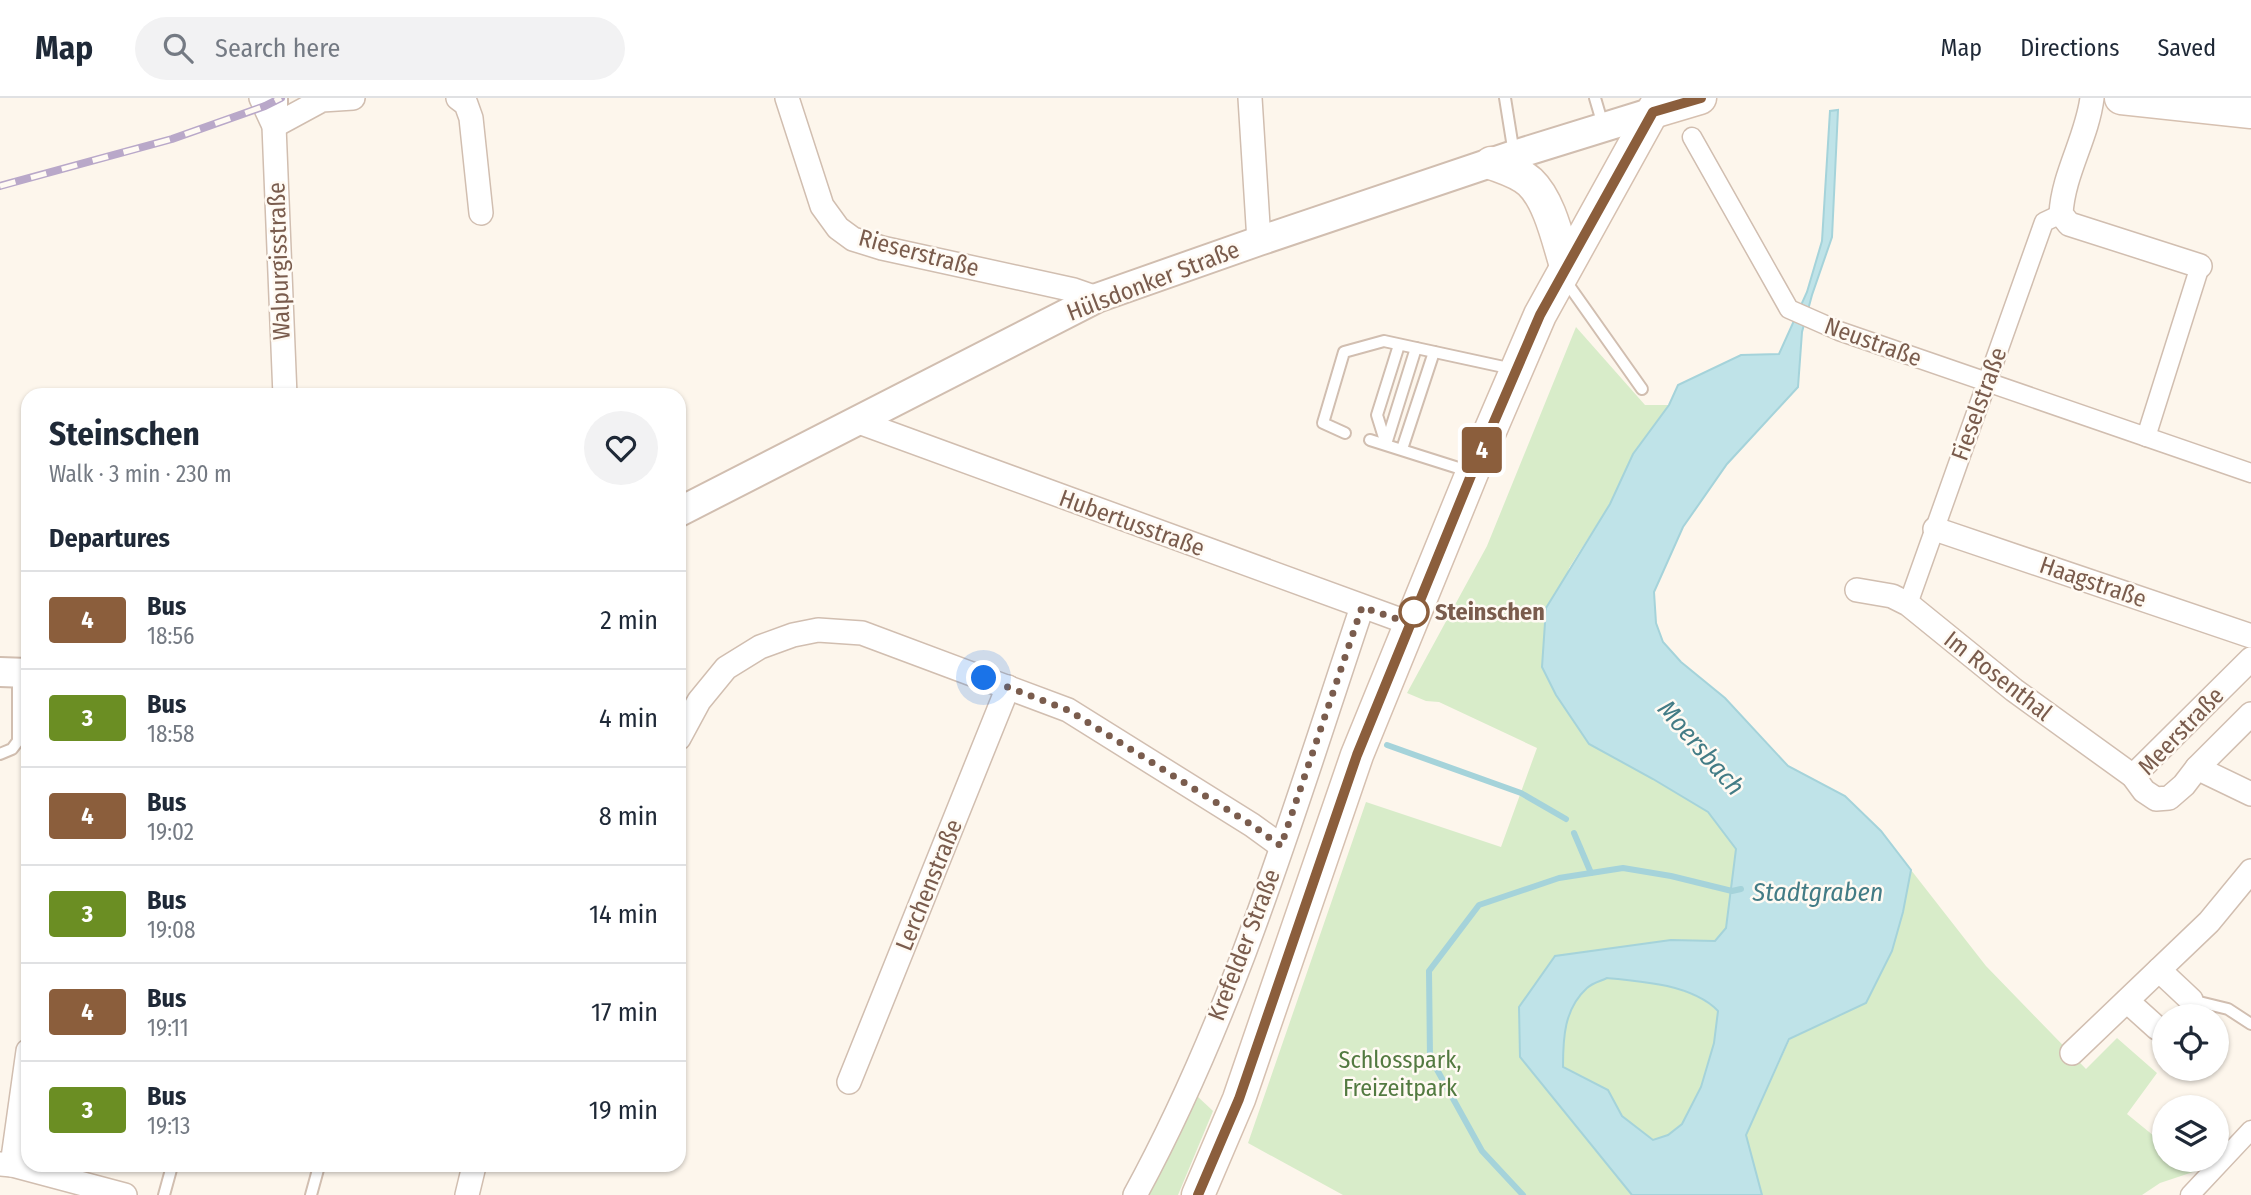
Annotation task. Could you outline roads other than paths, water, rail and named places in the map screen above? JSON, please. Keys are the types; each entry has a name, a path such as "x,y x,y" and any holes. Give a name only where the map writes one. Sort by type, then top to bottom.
{"main road":[{"path":"1656,105 1700,98"},
{"path":"2121,98 2251,112"},
{"name":"Krefelder Straße","path":"1198,1195 1239,1099 1357,755 1472,473 1540,315 1656,105"},
{"path":"1502,159 1531,182 1549,211 1564,271"}],"street":[{"name":"Walpurgisstraße","path":"261,98 274,125 285,388"},
{"path":"274,125 322,100 353,98"},
{"path":"458,98 466,104 471,118 481,213"},
{"path":"1250,98 1259,240"},
{"path":"2092,98 2090,116 2062,199 2061,214 2069,224 2200,265 2146,437"},
{"name":"Rieserstraße","path":"792,99 822,206 838,228 853,239 882,248 1074,290 1097,298"},
{"name":"Hülsdonker Straße","path":"686,508 1097,298 1259,240 1604,127 1656,105"},
{"name":"Neustraße","path":"1692,137 1789,309 1835,330 2251,473"},
{"name":"Fieselstraße","path":"1908,604 2044,222 2061,214"},
{"name":"Hubertusstraße","path":"856,422 1409,623"},
{"name":"Haagstraße","path":"1935,529 2251,636"},
{"name":"Im Rosenthal","path":"1857,590 1892,596 1908,604 2014,690 2133,776"},
{"name":"Krefelder Straße","path":"1135,1195 1168,1135 1237,971 1362,607"},
{"path":"686,725 699,701 726,668 760,647 793,635 818,630 862,633 1068,710 1281,846"},
{"name":"Meerstraße","path":"2251,659 2133,776 2144,791 2156,799 2169,798 2251,714"},
{"name":"Lerchenstraße","path":"849,1082 1008,687"},
{"path":"2197,768 2251,794"},
{"path":"2072,1052 2209,922 2251,871"},
{"path":"2159,970 2191,1000"},
{"path":"2127,1001 2152,1024"},
{"path":"6,1164 21,1087"},
{"path":"2190,1195 2251,1130"},
{"path":"37,1172 125,1195"},
{"path":"467,1195 473,1172"}],"lane":[{"path":"274,125 282,107 282,98"},
{"path":"1502,159 1505,98"},
{"path":"1595,98 1604,127"},
{"path":"1564,271 1642,390"},
{"path":"1345,433 1323,424 1344,352 1384,341 1516,370"},
{"path":"1386,444 1377,415 1399,345"},
{"path":"1386,444 1416,348"},
{"path":"1402,449 1434,352"},
{"path":"1370,440 1472,473"},
{"path":"0,754 12,749 18,741 20,731 15,672"},
{"path":"2191,1000 2228,1009 2251,1024"},
{"path":"164,1195 170,1172"},
{"path":"311,1195 317,1172"}],"water":[{"name":"Stadtgraben","path":"1838,110 1832,237 1802,332 1798,387 1727,464 1683,527 1654,592 1656,623 1663,642 1681,662 1725,698 1788,766 1845,796 1881,831 1911,870 1892,951 1866,1003 1789,1039 1746,1135 1762,1195 1632,1195 1520,1057 1519,1007 1555,956 1671,940 1715,941 1726,928 1736,849 1708,812 1589,744 1556,695 1542,667 1546,608 1610,504 1633,454 1669,405 1678,385 1741,355 1779,354 1807,292 1822,241 1830,111","holes":["1607,978 1651,983 1681,990 1695,995 1718,1011 1714,1043 1701,1087 1682,1124 1668,1135 1653,1140 1622,1116 1608,1090 1563,1067 1569,1015 1579,996 1589,986"]}],"waterway":[{"path":"1387,745 1521,793 1566,819"},
{"path":"1574,833 1591,873"},
{"name":"Moersbach","path":"1523,1195 1482,1151 1430,1057 1429,971 1479,905 1559,878 1623,868 1732,891 1741,889"}],"railway":[{"path":"0,186 172,139 281,98"}],"place":[{"name":"Steinschen","path":"1414,612"}],"park label":[{"name":"Schlosspark, Freizeitpark","path":"1400,1074"}]}
